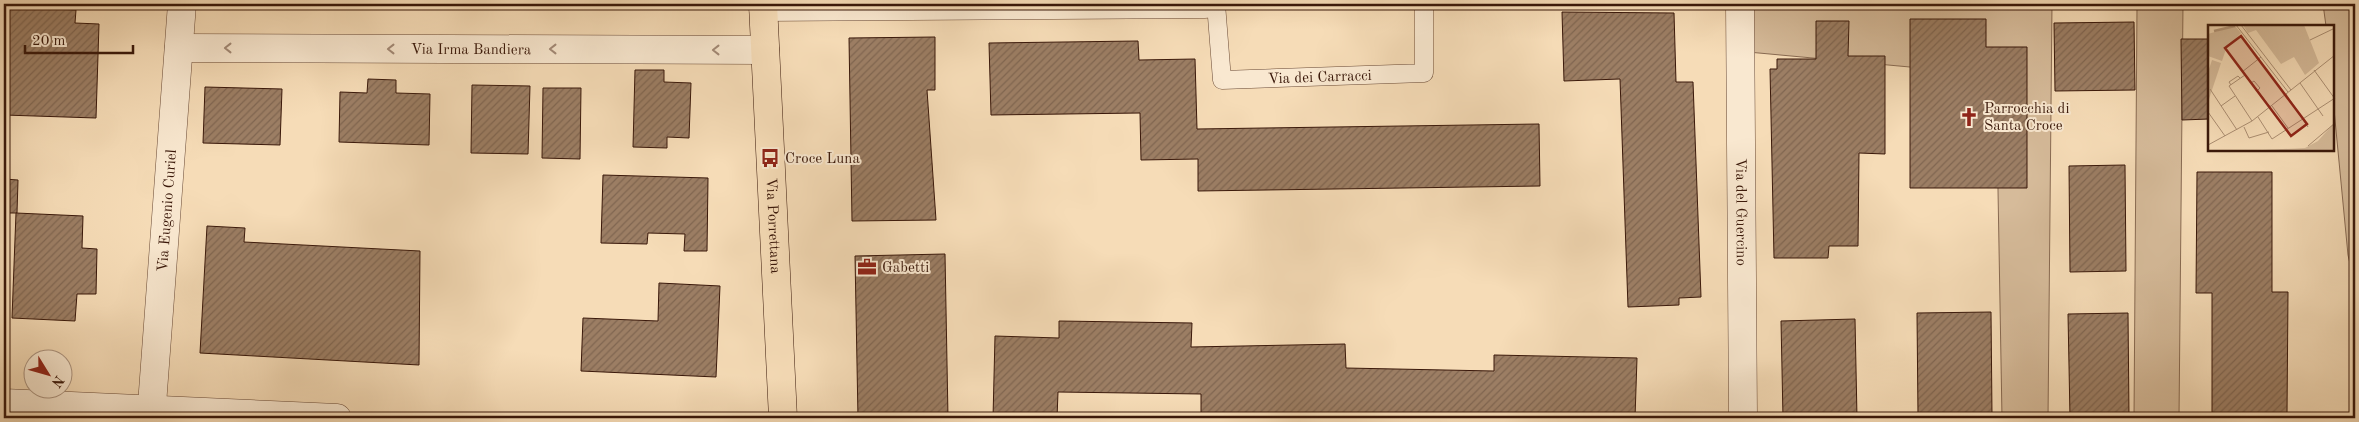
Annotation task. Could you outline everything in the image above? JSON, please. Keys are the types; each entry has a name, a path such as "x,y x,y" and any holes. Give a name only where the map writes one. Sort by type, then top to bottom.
{"main road":[{"name":"Via Porrettana","path":"763,5 783,418"}],"street":[{"name":"Via Eugenio Curiel","path":"151,414 182,4"},
{"path":"763,5 1205,4"},
{"name":"Via del Guercino","path":"1740,4 1742,418"},
{"name":"Via Irma Bandiera","path":"179,48 764,50"},
{"path":"4,403 151,414 337,418"}],"lane":[{"name":"Via dei Carracci","path":"1216,4 1222,80 1424,73 1424,4"}],"shaded area":[{"path":"1751,4 2052,4 2048,418 2002,418 1996,75 1748,52"},
{"path":"2183,4 2179,418 2134,418 2137,7"},
{"path":"2323,4 2355,4 2355,286 2348,255 2334,109 2334,25 2326,25"}],"building":[{"path":"5,7 76,10 75,23 99,24 96,118 4,115"},
{"path":"1562,12 1674,13 1676,82 1693,82 1701,297 1679,298 1679,305 1628,307 1620,79 1564,81"},
{"name":"Parrocchia di Santa Croce","path":"1910,19 1986,19 1986,47 2027,47 2027,188 1910,188"},
{"path":"1816,21 1849,21 1848,56 1885,56 1885,154 1859,153 1858,246 1829,246 1828,258 1774,258 1770,69 1777,69 1777,59 1816,59"},
{"path":"2134,22 2135,90 2055,91 2054,23"},
{"path":"935,37 935,90 927,90 936,220 852,221 849,38"},
{"path":"2181,39 2208,39 2208,119 2182,120"},
{"path":"1138,41 1139,60 1195,59 1197,129 1539,124 1540,186 1198,191 1198,159 1141,160 1140,113 991,115 989,43"},
{"path":"635,70 664,70 664,82 691,83 689,138 667,137 667,148 633,147"},
{"path":"368,79 396,80 396,93 430,94 429,145 339,142 340,92 367,93"},
{"path":"472,85 530,86 528,154 471,153"},
{"path":"205,87 282,89 280,145 203,143"},
{"path":"543,88 581,88 580,159 542,158"},
{"path":"2125,165 2126,271 2070,272 2069,166"},
{"path":"2197,172 2272,172 2272,292 2288,292 2287,414 2212,413 2212,293 2196,293"},
{"path":"603,175 708,178 707,251 684,251 685,234 648,233 647,244 601,243"},
{"path":"4,179 18,180 17,213 4,213"},
{"path":"16,213 83,216 82,248 97,249 96,294 77,294 75,321 12,318"},
{"path":"207,226 245,228 244,242 420,251 419,365 200,353"},
{"path":"945,254 948,418 858,418 855,256"},
{"path":"659,283 720,286 716,377 581,371 583,318 658,321"},
{"path":"1991,312 1992,415 1918,415 1917,313"},
{"path":"2128,313 2129,418 2070,418 2068,314"},
{"path":"1855,319 1857,418 1783,418 1781,321"},
{"path":"1059,321 1192,323 1191,347 1345,344 1346,368 1494,371 1494,355 1637,358 1635,418 1201,418 1201,394 1058,392 1057,418 993,418 995,336 1059,338"}],"place":[{"name":"Parrocchia di Santa Croce","path":"1969,117"},
{"name":"Croce Luna","path":"770,158"},
{"name":"Gabetti","path":"867,267"}]}
